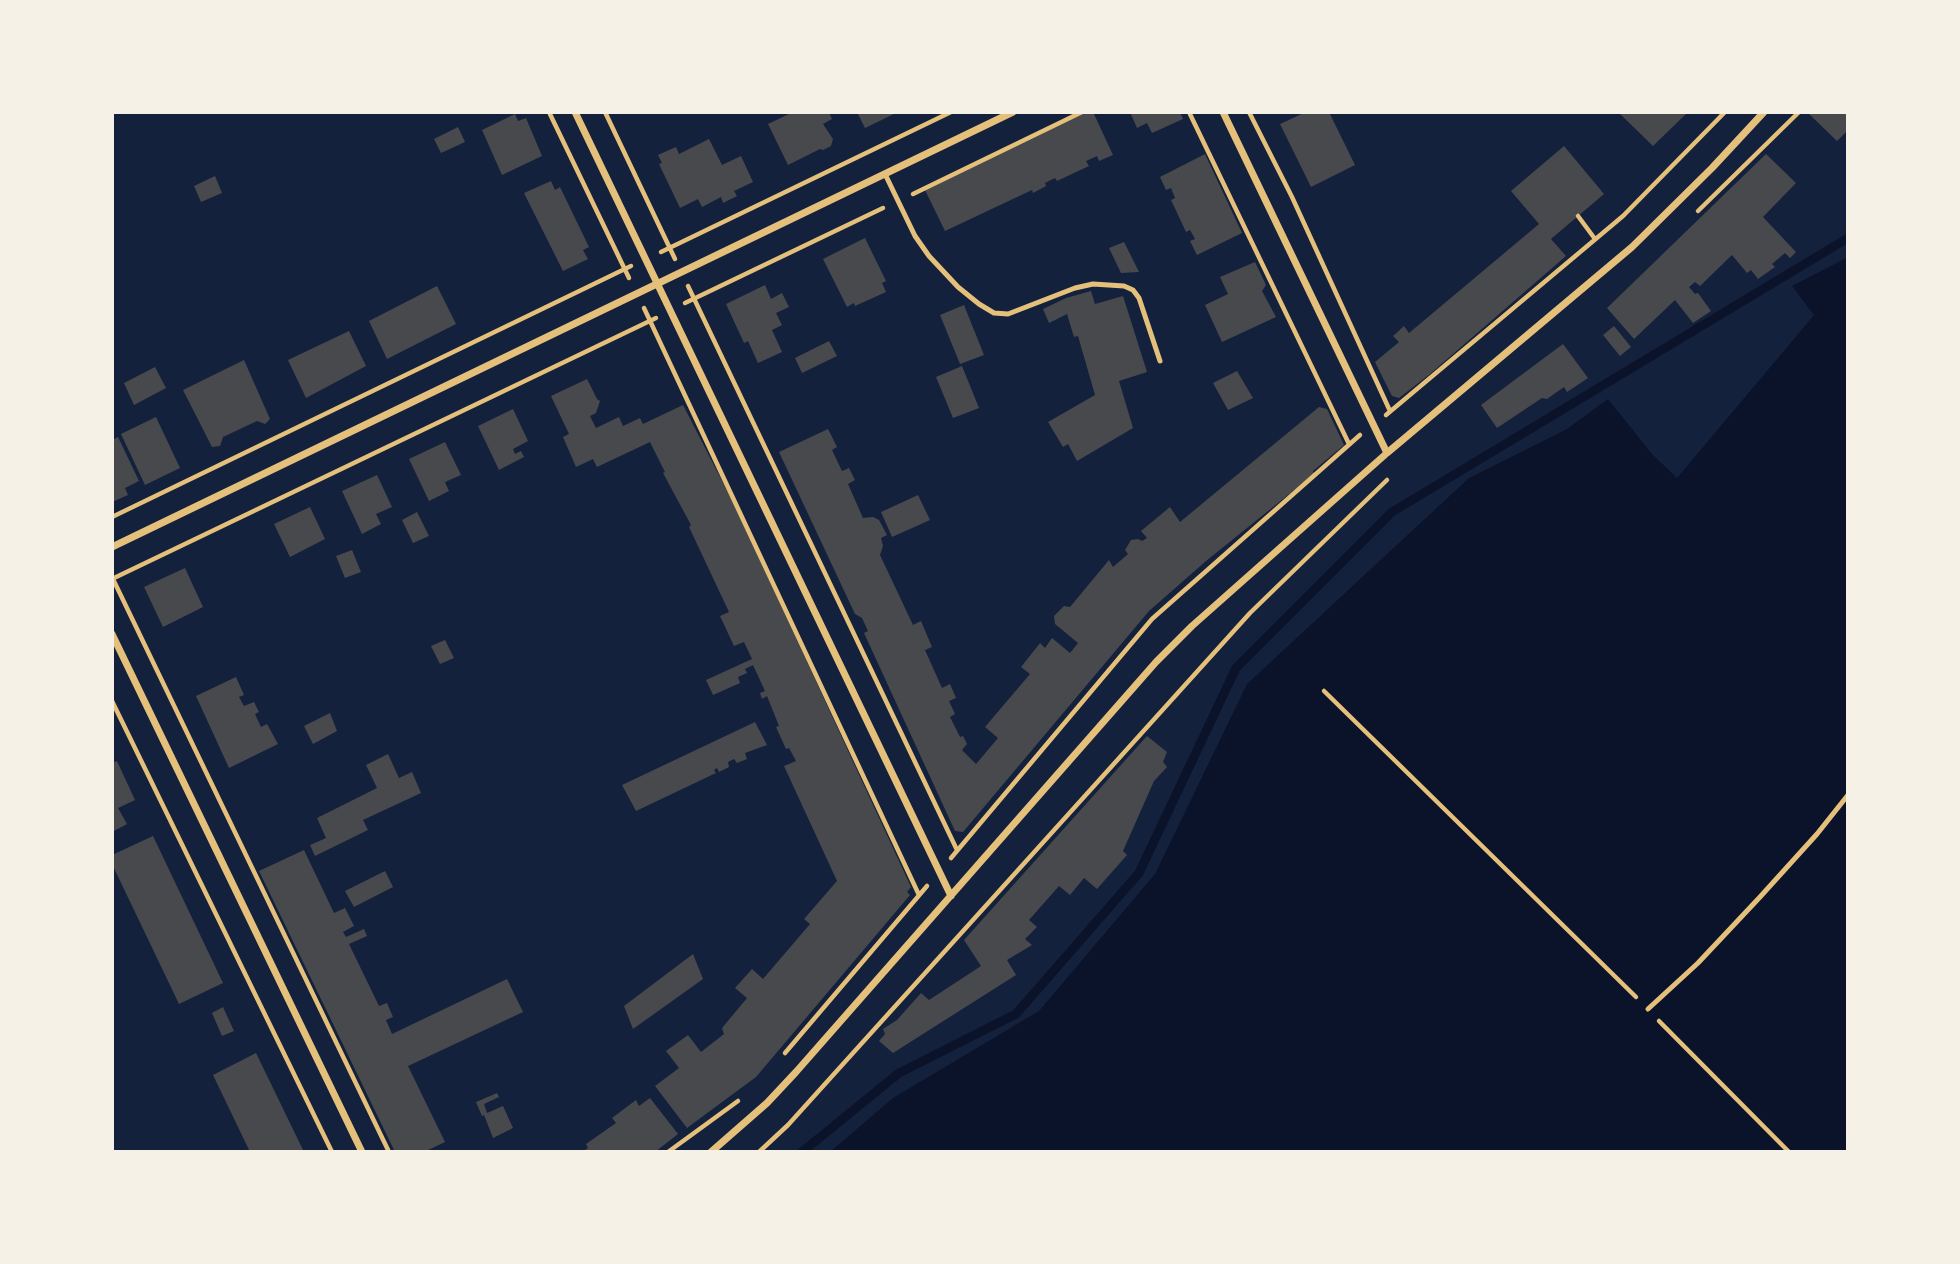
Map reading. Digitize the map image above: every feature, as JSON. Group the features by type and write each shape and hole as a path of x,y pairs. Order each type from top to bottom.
{"street":[{"path":"576,112 951,896"},
{"path":"112,547 1013,112"},
{"path":"1223,112 1387,453"},
{"path":"711,1152 796,1072 1121,699 1192,626 1387,453 1641,239 1764,112"},
{"path":"112,634 362,1152"}],"lane":[{"path":"885,174 915,236 929,256 958,287 979,304 994,313 1008,314 1075,288 1093,284 1124,286 1133,290 1139,298 1160,361"},
{"path":"1648,1009 1698,963 1817,834 1848,795"}],"path":[{"path":"549,112 919,895"},
{"path":"605,112 670,248 951,112"},
{"path":"1189,112 1349,443"},
{"path":"1249,112 1292,197 1390,411"},
{"path":"1577,216 1595,239"},
{"path":"112,517 625,269"},
{"path":"694,299 957,850"},
{"path":"389,1152 112,578 649,321"},
{"path":"760,1152 788,1125 1250,613"},
{"path":"1324,691 1648,1009 1789,1152"},
{"path":"112,701 332,1152"}],"water":[{"path":"1848,257 1848,1152 830,1152 893,1098 1039,1011 1155,874 1247,684 1469,478 1567,429 1608,399 1652,454 1677,478 1814,315 1792,286"}],"building":[{"path":"793,112 829,112 832,119 823,124 833,139 831,146 788,165 768,124"},
{"path":"857,112 898,112 865,128"},
{"path":"1086,112 1093,112 1113,155 1099,161 1097,156 1086,161 1089,166 1057,181 1055,178 1033,193 1032,190 945,231 925,190"},
{"path":"1130,112 1180,112 1183,119 1152,133 1147,123 1137,128"},
{"path":"1306,112 1329,112 1355,165 1311,187 1280,124"},
{"path":"1618,112 1688,112 1653,146"},
{"path":"1807,112 1848,112 1848,130 1837,141"},
{"path":"515,114 518,121 526,118 542,156 502,175 482,130"},
{"path":"458,127 465,142 441,153 434,139"},
{"path":"709,139 722,165 741,156 753,182 734,191 737,196 723,203 721,197 702,207 698,199 680,208 659,164 662,163 658,155 676,147 679,154"},
{"path":"1564,146 1604,194 1551,239 1566,256 1430,374 1399,398 1392,396 1375,362 1399,342 1393,336 1404,326 1409,333 1539,224 1511,191"},
{"path":"1205,154 1242,233 1197,255 1190,241 1195,239 1190,230 1186,232 1171,200 1175,198 1171,188 1166,190 1160,177"},
{"path":"1766,154 1796,183 1763,217 1796,252 1790,258 1785,253 1772,264 1775,267 1758,279 1751,270 1747,273 1732,255 1700,286 1695,282 1689,287 1695,294 1698,293 1711,311 1693,323 1675,300 1634,339 1607,308"},
{"path":"215,176 222,193 201,202 194,186"},
{"path":"551,181 555,190 560,187 589,247 583,250 588,259 563,271 524,193"},
{"path":"865,238 886,281 882,283 886,292 847,307 823,259"},
{"path":"1124,242 1139,272 1121,273 1109,248"},
{"path":"1255,262 1266,285 1262,291 1276,317 1222,342 1205,305 1228,294 1220,277"},
{"path":"765,285 771,299 782,293 789,307 776,313 782,325 772,330 782,352 758,363 748,341 744,343 726,304"},
{"path":"437,286 456,324 387,359 369,321"},
{"path":"1091,291 1095,304 1123,296 1147,372 1119,381 1133,428 1077,461 1068,444 1063,447 1048,422 1095,395 1078,336 1074,337 1067,314 1049,323 1043,309 1066,298"},
{"path":"964,305 984,355 960,364 940,315"},
{"path":"1614,326 1631,347 1620,356 1603,335"},
{"path":"349,331 366,366 306,398 288,360"},
{"path":"829,341 837,356 802,373 795,358"},
{"path":"1563,344 1588,378 1567,392 1564,387 1547,399 1542,398 1497,428 1481,405"},
{"path":"244,360 270,419 265,424 257,421 223,437 220,446 212,447 183,390"},
{"path":"962,366 979,408 953,418 936,377"},
{"path":"155,367 166,388 134,405 124,383"},
{"path":"1237,371 1253,398 1228,410 1213,383"},
{"path":"587,379 600,401 596,413 590,416 596,428 619,417 623,426 640,418 643,424 683,405 735,506 911,887 907,892 910,895 756,1077 687,1128 655,1086 679,1068 666,1051 688,1035 701,1052 724,1034 722,1028 747,998 735,988 752,969 763,979 810,924 804,919 837,881 784,766 796,761 789,748 786,749 776,727 779,726 767,696 762,699 760,693 765,691 753,665 745,669 747,673 738,677 740,683 713,695 706,680 752,659 744,642 734,646 720,616 729,612 689,527 691,525 650,442 597,467 593,459 576,467 563,437 569,434 551,396"},
{"path":"1319,407 1327,409 1344,445 1313,471 1314,474 1149,611 963,832 955,831 864,633 868,631 862,618 855,614 779,452 828,429 837,447 832,450 842,471 849,468 855,480 848,484 863,518 873,517 879,520 887,535 881,538 883,546 880,555 913,625 921,621 932,647 925,650 942,688 950,684 956,698 949,701 955,714 950,717 960,737 963,736 967,744 962,750 976,764 998,738 985,727 1030,674 1021,667 1040,643 1045,648 1052,638 1070,653 1078,643 1055,624 1054,616 1064,606 1070,607 1109,560 1113,567 1128,554 1125,550 1131,540 1142,541 1147,538 1141,531 1170,507 1180,522"},
{"path":"513,409 528,441 513,449 515,454 521,451 524,457 499,470 478,426"},
{"path":"156,417 180,468 145,485 121,434"},
{"path":"118,437 139,481 125,488 128,495 112,502 112,440"},
{"path":"445,442 461,475 445,482 449,491 429,501 409,459"},
{"path":"377,475 392,507 376,514 381,524 362,534 342,491"},
{"path":"918,495 930,520 892,537 881,512"},
{"path":"310,507 325,539 290,557 274,524"},
{"path":"417,512 429,536 413,543 402,520"},
{"path":"352,550 361,572 345,578 336,556"},
{"path":"185,568 203,607 163,627 144,587"},
{"path":"445,640 454,658 440,664 431,646"},
{"path":"236,677 244,695 239,697 244,706 254,702 259,712 255,714 261,727 267,724 278,744 229,768 196,696"},
{"path":"330,713 337,731 313,744 304,726"},
{"path":"755,722 767,745 745,753 747,759 737,763 734,759 728,762 729,767 719,772 717,768 714,770 716,773 636,811 622,785"},
{"path":"1147,736 1167,752 1163,762 1167,767 1154,781 1123,851 1127,855 1097,889 1084,878 1070,895 1059,886 1029,920 1037,927 1025,939 1032,945 1007,960 1016,975 893,1053 879,1041 885,1034 883,1029 897,1020 921,993 929,1000 981,966 964,940"},
{"path":"388,754 399,778 412,772 421,793 363,820 368,830 315,856 310,845 326,838 317,818 377,788 366,765"},
{"path":"117,761 135,800 118,808 127,824 112,832 112,763"},
{"path":"153,836 223,983 179,1004 112,864 112,855"},
{"path":"304,850 334,913 345,908 354,926 343,932 346,937 364,929 367,936 349,944 379,1006 387,1003 393,1017 386,1020 392,1034 507,979 523,1012 408,1066 445,1142 424,1152 395,1152 259,871"},
{"path":"385,871 393,887 354,907 345,891"},
{"path":"693,954 703,979 633,1029 624,1006"},
{"path":"223,1007 234,1031 222,1036 212,1013"},
{"path":"256,1053 304,1152 250,1152 213,1075"},
{"path":"497,1093 499,1097 484,1104 487,1113 503,1106 513,1128 493,1138 476,1102"},
{"path":"650,1098 678,1134 655,1152 582,1152 588,1148 586,1144 616,1123 612,1118 636,1100 639,1106"}],"waterway":[{"path":"802,1152 899,1073 1016,1014 1139,873 1236,668 1392,512 1848,238"}]}
